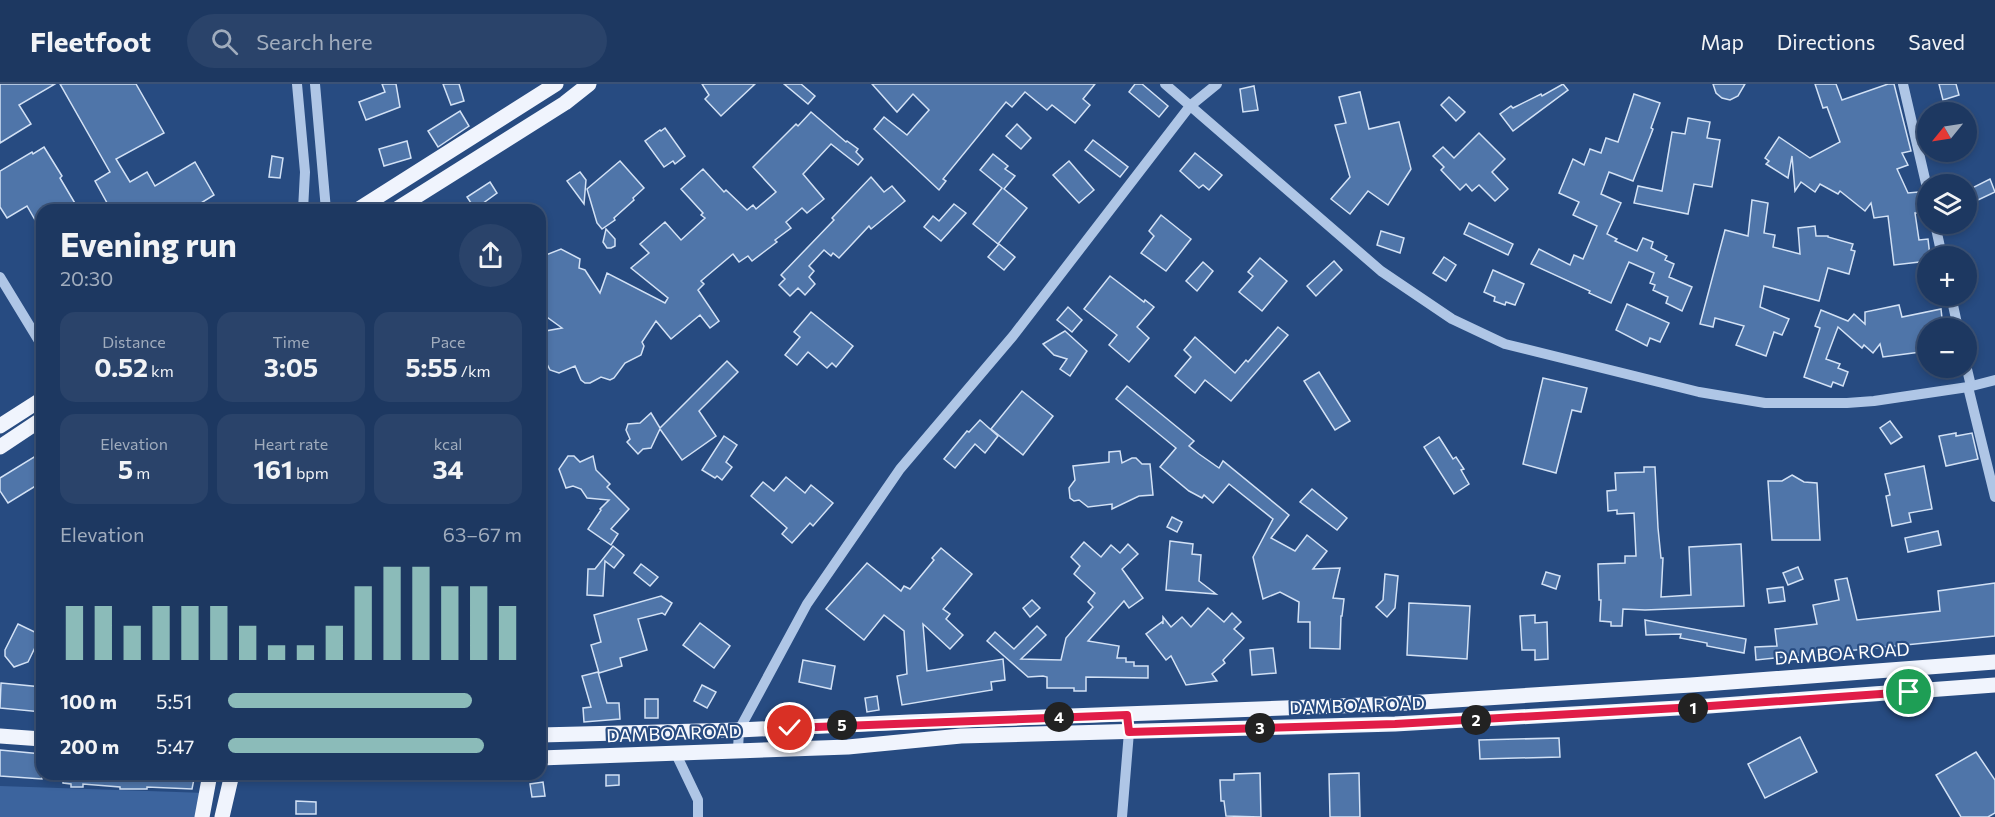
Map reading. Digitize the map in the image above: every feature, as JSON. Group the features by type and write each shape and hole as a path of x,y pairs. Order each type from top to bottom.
{"main road":[{"path":"366,204 556,84"},
{"path":"405,204 566,104 589,84"},
{"path":"0,426 36,403"},
{"path":"0,447 36,423"},
{"name":"DAMBOA ROAD","path":"546,735 739,730 1391,704 1995,662"},
{"name":"DAMBOA ROAD","path":"546,758 848,747 961,736 1395,724 1708,707 1995,685"},
{"path":"0,736 36,739"},
{"path":"202,817 209,780"},
{"path":"222,817 231,780"}],"street":[{"path":"297,84 305,172 303,204"},
{"path":"315,84 325,204"},
{"path":"1165,84 1381,271 1452,319 1505,344 1699,392 1765,403 1847,403 1970,386 1995,380"},
{"path":"738,750 739,730 807,604 900,469 1013,336 1190,106 1216,84"},
{"path":"1903,84 1924,174"},
{"path":"0,277 36,336"},
{"path":"1968,378 1995,497"},
{"path":"1122,817 1129,732 1127,715"},
{"path":"676,754 698,800 698,817"}],"shaded area":[{"path":"0,786 206,793 201,817 0,817"}],"building":[{"path":"0,84 55,84 19,105 31,124 0,143"},
{"path":"60,84 136,84 164,133 116,159 130,182 147,172 155,186 195,162 214,195 199,204 108,204 95,181 110,172"},
{"path":"382,84 396,84 400,107 366,120 359,102 385,92"},
{"path":"443,84 459,84 464,101 451,105"},
{"path":"702,84 755,84 721,116 705,99 709,95"},
{"path":"784,84 801,84 815,96 808,104"},
{"path":"872,84 1095,84 1083,99 1090,105 1075,123 1052,105 1047,110 1025,92 1012,107 1006,102 943,179 946,181 939,190 874,129 884,117 907,135 929,110 913,94 897,112"},
{"path":"1135,84 1142,84 1168,106 1159,117 1129,92"},
{"path":"1563,84 1568,90 1513,131 1500,114 1511,106 1513,108 1541,94 1542,96"},
{"path":"1713,84 1745,84 1738,96 1730,100 1716,93"},
{"path":"1815,84 1836,84 1842,100 1894,84 1911,151 1902,153 1908,165 1897,169 1908,193 1917,192 1917,213 1915,213 1917,234 1919,240 1928,239 1929,246 1917,246 1917,262 1894,265 1888,216 1874,218 1871,203 1865,211 1840,191 1838,194 1820,184 1815,192 1801,182 1795,191 1792,156 1788,178 1766,164 1769,161 1765,158 1779,137 1810,158 1840,142 1827,107 1823,108"},
{"path":"1939,84 1956,84 1959,95 1943,100"},
{"path":"1254,86 1258,110 1243,112 1240,89"},
{"path":"1360,92 1369,129 1399,122 1411,169 1388,205 1368,191 1350,214 1331,199 1350,177 1335,125 1346,123 1339,97"},
{"path":"1634,94 1660,103 1651,128 1653,129 1633,181 1609,172 1601,194 1621,203 1607,234 1617,239 1615,241 1637,251 1643,238 1653,242 1651,248 1667,256 1665,260 1674,264 1669,277 1692,287 1682,311 1666,303 1668,297 1653,290 1655,285 1650,283 1654,273 1629,262 1611,303 1531,264 1539,249 1570,265 1574,255 1583,259 1597,226 1573,215 1579,202 1559,193 1573,159 1584,165 1590,149 1601,153 1606,138 1618,142"},
{"path":"1449,97 1465,112 1456,121 1441,105"},
{"path":"460,111 469,126 438,147 428,131"},
{"path":"811,112 846,142 858,149 856,152 863,159 858,165 831,144 803,174 824,199 807,213 802,208 786,222 791,228 752,261 748,256 739,262 733,254 701,281 704,284 698,290 719,321 710,328 700,315 671,339 656,321 642,342 644,346 641,355 625,363 610,380 601,377 585,383 581,380 575,366 559,373 550,370 546,362 546,331 562,328 546,316 546,255 561,249 580,259 579,268 585,270 600,293 607,273 665,303 668,298 631,268 649,253 640,244 665,222 681,240 705,218 681,189 703,169 724,192 726,190 747,210 753,205 756,209 776,192 753,167 796,124 798,126"},
{"path":"1688,118 1710,122 1707,138 1720,140 1712,187 1694,184 1688,214 1634,203 1638,186 1662,191 1672,132 1685,134"},
{"path":"1017,124 1031,138 1021,149 1006,136"},
{"path":"665,128 685,156 675,164 673,161 664,167 645,141"},
{"path":"1479,133 1505,159 1492,172 1508,189 1495,201 1479,185 1472,191 1466,184 1460,190 1441,170 1444,167 1433,156 1443,147 1454,158"},
{"path":"1093,140 1128,167 1120,177 1085,150"},
{"path":"407,141 411,158 384,166 379,149"},
{"path":"44,147 75,204 36,204 36,222 27,206 7,218 0,207 0,171 32,152 33,154"},
{"path":"1195,153 1222,175 1209,190 1203,185 1199,188 1180,171"},
{"path":"993,154 1008,166 1005,169 1015,176 1004,189 1027,208 998,244 973,224 1002,188 980,170"},
{"path":"272,156 283,158 280,178 269,177"},
{"path":"620,161 644,188 614,218 615,220 602,229 597,223 587,189"},
{"path":"1069,161 1094,190 1079,203 1053,175"},
{"path":"580,172 586,180 584,204 567,181"},
{"path":"871,177 884,192 892,186 905,201 871,229 869,226 839,258 833,253 831,256 824,250 809,266 814,271 809,277 815,284 805,295 798,288 790,296 779,285 785,279 781,275 834,220 832,218"},
{"path":"1990,179 1995,192 1978,200 1977,186"},
{"path":"490,182 497,193 482,204 472,204 467,197"},
{"path":"1752,200 1768,203 1764,233 1775,235 1773,247 1800,254 1798,228 1815,226 1816,236 1828,236 1853,244 1851,250 1855,251 1849,274 1828,268 1819,301 1764,286 1760,307 1789,319 1782,335 1774,332 1766,356 1736,345 1744,326 1715,318 1713,327 1700,324 1725,230 1748,236"},
{"path":"954,204 966,213 941,241 924,227 933,216 939,221"},
{"path":"1161,215 1191,239 1166,271 1141,253 1154,236 1149,231"},
{"path":"1469,223 1513,244 1508,255 1464,234"},
{"path":"606,229 615,239 615,246 611,248 607,248 603,242"},
{"path":"1381,231 1404,238 1400,253 1377,245"},
{"path":"999,244 1015,257 1004,270 988,257"},
{"path":"1444,257 1456,265 1446,281 1433,273"},
{"path":"1260,258 1287,281 1262,311 1239,292 1253,276 1248,272"},
{"path":"1334,261 1342,270 1316,296 1307,286"},
{"path":"1203,262 1213,271 1197,291 1186,281"},
{"path":"1493,270 1524,284 1515,305 1506,302 1505,305 1494,301 1495,297 1484,292"},
{"path":"1110,276 1154,307 1137,327 1149,338 1129,362 1109,345 1117,335 1084,309"},
{"path":"1627,304 1669,323 1660,342 1650,338 1647,346 1616,330"},
{"path":"1899,305 1902,317 1941,309 1942,318 1917,318 1917,352 1883,357 1880,344 1873,353 1864,345 1862,348 1838,327 1826,359 1840,364 1838,368 1848,372 1843,386 1833,382 1831,387 1804,377 1820,328 1815,326 1821,310 1848,321 1854,314 1865,324 1865,312"},
{"path":"1068,307 1082,320 1072,332 1057,320"},
{"path":"811,312 853,346 836,367 832,363 827,368 808,352 797,365 785,355 800,337 794,332"},
{"path":"1278,327 1288,335 1231,401 1205,380 1195,393 1175,376 1191,357 1184,350 1195,337 1235,373 1246,360 1248,362"},
{"path":"1065,331 1087,351 1070,376 1060,369 1067,359 1054,355 1043,344"},
{"path":"727,361 738,372 699,411 716,436 682,460 660,429 651,448 643,449 638,454 627,442 630,439 626,430 628,424 640,423 651,413 660,428"},
{"path":"1319,372 1350,421 1335,430 1304,381"},
{"path":"1543,378 1587,388 1581,412 1572,410 1556,473 1523,464"},
{"path":"1127,386 1194,441 1189,446 1199,454 1219,468 1223,461 1289,515 1271,538 1295,551 1307,535 1327,551 1313,569 1340,568 1333,598 1344,599 1340,649 1310,648 1310,622 1298,622 1299,602 1280,592 1263,599 1253,557 1273,519 1229,484 1213,503 1204,495 1202,498 1189,491 1160,467 1176,448 1116,399"},
{"path":"1022,391 1053,416 1023,455 991,429"},
{"path":"980,420 998,436 985,453 975,444 955,468 944,459 967,431 969,432"},
{"path":"1890,421 1902,437 1891,444 1880,428"},
{"path":"1956,433 1956,436 1972,433 1978,459 1946,466 1939,436"},
{"path":"724,436 737,445 726,462 732,467 722,480 702,470"},
{"path":"1439,437 1453,459 1456,457 1464,469 1461,470 1469,484 1454,494 1424,447"},
{"path":"1120,451 1122,463 1136,458 1142,464 1150,464 1153,495 1139,496 1112,509 1112,504 1088,507 1079,500 1074,501 1070,498 1069,488 1075,480 1073,466 1109,462 1109,452"},
{"path":"568,456 574,456 580,462 593,456 596,470 610,484 607,487 629,509 611,529 618,534 611,545 588,529 600,509 609,500 587,498 581,489 573,486 566,488 559,469"},
{"path":"34,457 36,486 8,503 0,491 0,478"},
{"path":"1924,466 1932,509 1909,513 1911,522 1892,526 1886,496 1890,495 1885,474"},
{"path":"1644,467 1655,467 1658,528 1661,558 1663,558 1661,597 1691,595 1689,547 1741,544 1744,606 1623,609 1622,626 1611,626 1611,622 1600,621 1598,564 1625,563 1625,556 1636,556 1634,513 1617,514 1617,510 1608,511 1607,491 1616,490 1615,473 1644,472"},
{"path":"1792,475 1804,482 1817,483 1820,540 1772,540 1768,481 1782,481"},
{"path":"786,477 805,493 811,485 833,503 813,526 810,523 792,543 782,534 787,528 751,496 763,482 774,491"},
{"path":"1312,489 1347,518 1337,530 1300,502"},
{"path":"1172,517 1182,522 1177,532 1167,527"},
{"path":"1938,531 1941,545 1908,552 1905,538"},
{"path":"1170,541 1193,544 1192,554 1201,555 1199,581 1216,594 1166,590"},
{"path":"1084,542 1101,557 1111,545 1120,553 1128,544 1138,554 1122,569 1143,598 1129,608 1124,601 1088,641 1119,646 1117,658 1126,658 1126,662 1134,662 1134,666 1148,666 1148,678 1086,677 1086,691 1074,691 1074,688 1047,688 1047,677 1028,677 987,641 995,632 1014,649 1037,626 1046,635 1021,659 1061,660 1066,638 1093,607 1088,602 1095,593 1074,574 1080,566 1071,557"},
{"path":"613,546 624,555 614,568 605,561 603,596 587,595 588,569 595,569"},
{"path":"941,548 972,574 943,609 950,614 946,619 963,635 950,649 923,624 927,671 1003,659 1005,680 991,682 992,690 902,705 897,676 907,674 904,631 884,615 864,640 826,609 867,563 901,591 904,586 910,589"},
{"path":"641,564 658,577 650,586 634,573"},
{"path":"1798,567 1803,579 1788,585 1783,573"},
{"path":"1546,572 1560,576 1556,589 1542,584"},
{"path":"1385,574 1398,576 1395,608 1387,617 1376,607 1383,600"},
{"path":"1847,578 1857,620 1940,611 1938,591 1995,583 1995,636 1756,660 1755,647 1777,646 1775,629 1817,624 1813,605 1839,600 1835,580"},
{"path":"1783,587 1785,601 1769,603 1767,589"},
{"path":"661,596 672,603 665,615 662,613 638,619 647,650 620,658 622,666 599,673 591,645 601,642 594,615"},
{"path":"1032,600 1040,608 1030,617 1023,608"},
{"path":"1409,603 1470,606 1467,659 1407,655"},
{"path":"1208,608 1224,622 1232,613 1241,622 1234,629 1244,638 1223,660 1225,663 1212,674 1217,681 1186,685 1171,656 1166,660 1146,634 1162,622 1163,624 1163,617 1171,627 1182,617 1191,627"},
{"path":"1535,615 1535,623 1547,622 1548,659 1535,660 1535,650 1522,650 1520,616"},
{"path":"1645,620 1746,639 1744,653 1680,638 1681,634 1646,635"},
{"path":"700,623 730,646 714,668 683,645"},
{"path":"18,624 36,633 36,645 28,662 14,667 5,656 5,650"},
{"path":"1273,648 1276,673 1252,675 1250,650"},
{"path":"803,660 835,666 831,689 799,682"},
{"path":"598,672 607,703 619,703 620,719 584,722 583,708 591,707 582,676"},
{"path":"1,683 36,686 36,711 0,708"},
{"path":"702,685 716,692 707,708 694,701"},
{"path":"877,696 879,710 867,712 865,698"},
{"path":"645,699 658,699 658,718 645,718"},
{"path":"1800,737 1817,772 1765,798 1748,764"},
{"path":"1559,738 1560,757 1480,759 1479,740"},
{"path":"0,750 36,753 36,779 0,776"},
{"path":"1976,752 1995,780 1995,813 1988,817 1961,817 1936,775"},
{"path":"1260,773 1261,817 1226,816 1224,801 1221,801 1220,780 1234,780 1234,774"},
{"path":"1359,773 1360,817 1330,817 1329,774"},
{"path":"606,775 619,775 619,785 606,786"},
{"path":"63,780 194,780 192,789 147,787 147,789 120,789 120,787 83,784 83,787 71,787 71,784 63,783"},
{"path":"543,782 545,796 532,797 530,784"},
{"path":"296,801 316,802 316,814 296,814"}],"route":[{"path":"790,728 1127,715 1129,732 1395,724 1909,692"}]}
